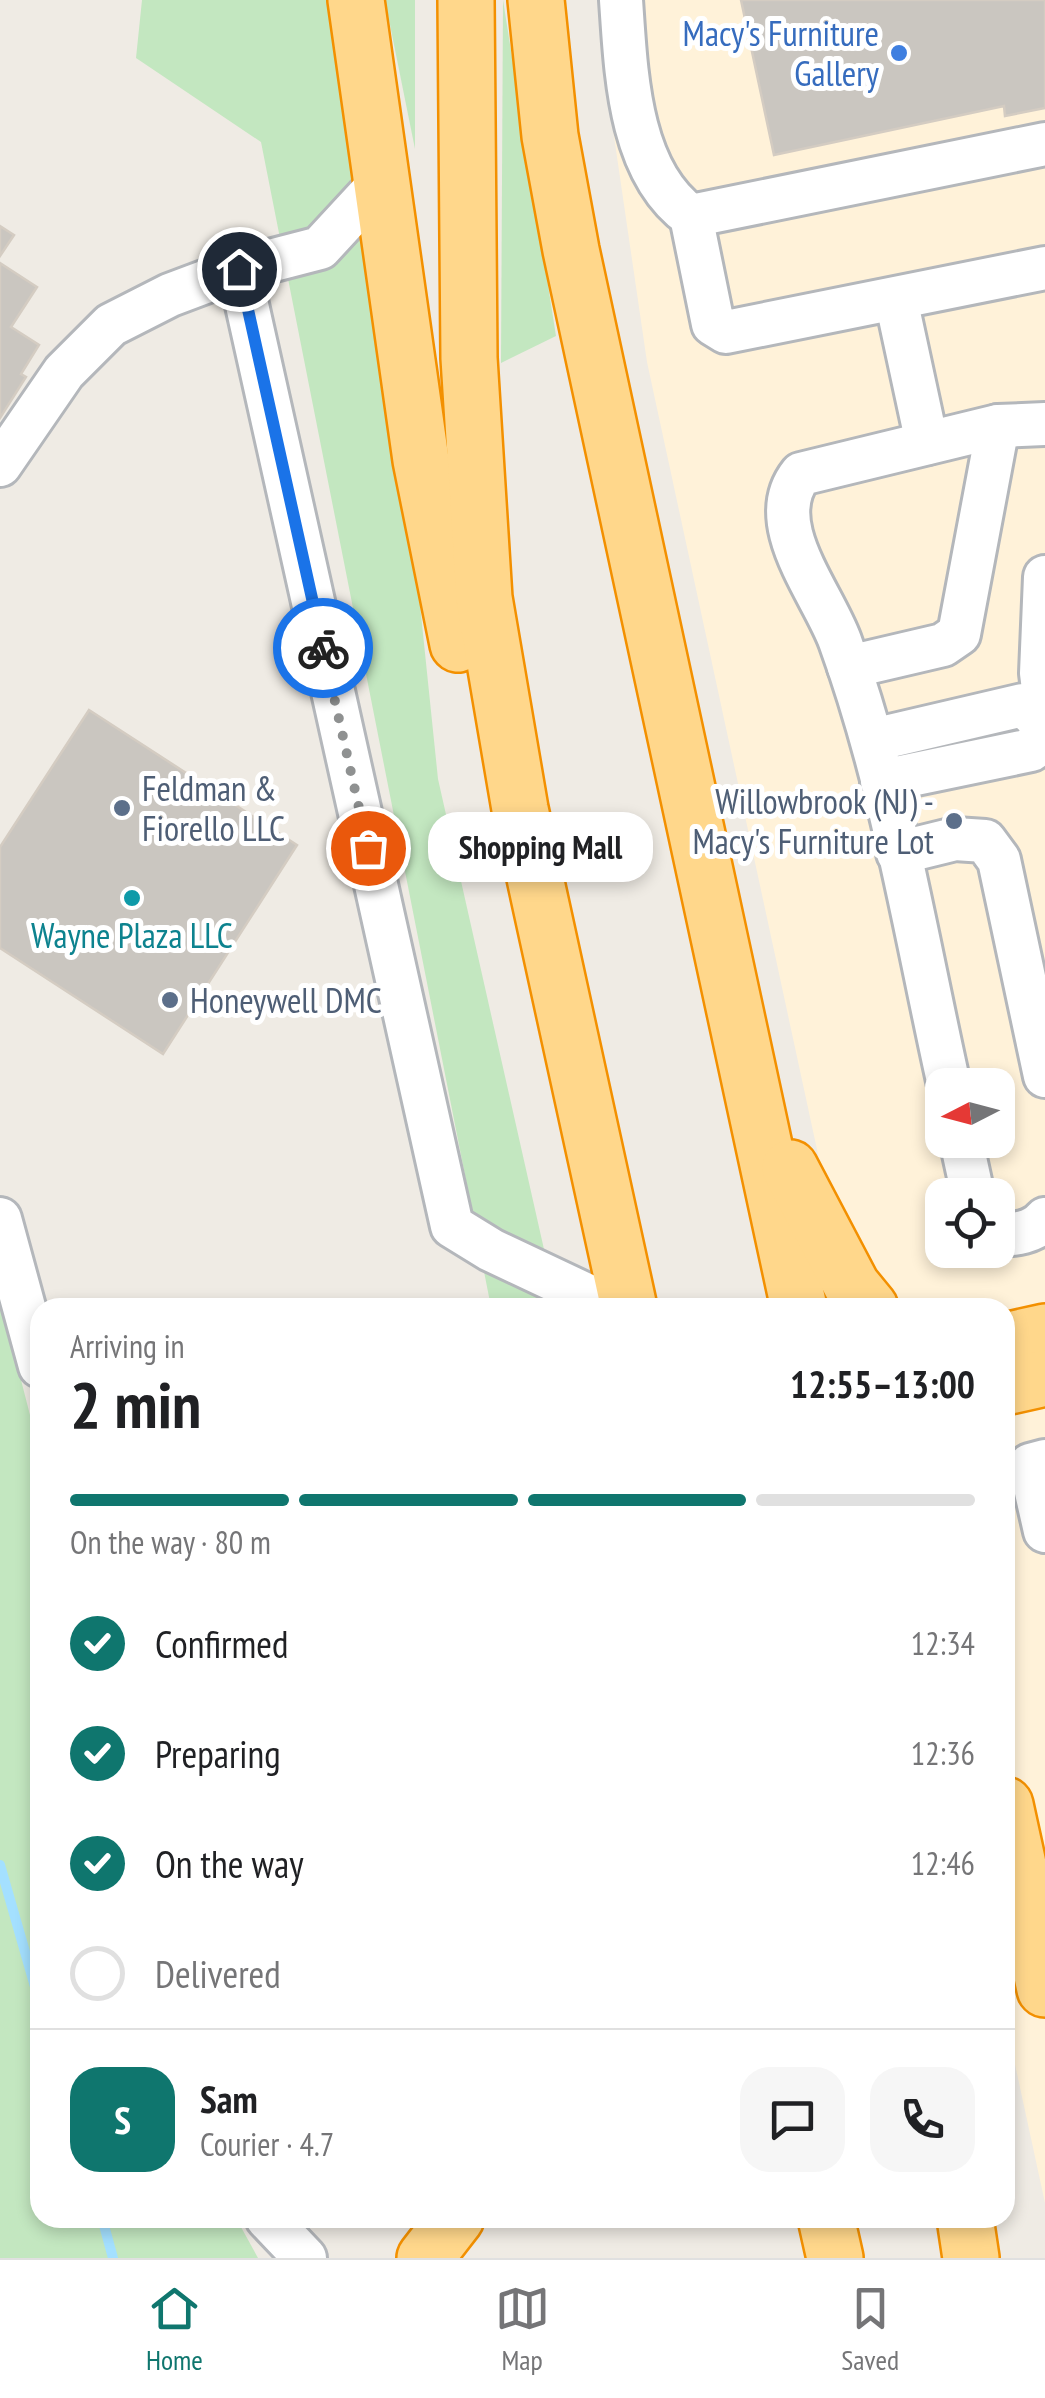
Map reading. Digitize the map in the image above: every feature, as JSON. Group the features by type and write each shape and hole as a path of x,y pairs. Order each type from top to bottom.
{"highway":[{"path":"356,0 421,460 485,774 520,809"},
{"path":"466,0 472,457 484,598 520,809 627,1298"},
{"path":"536,0 550,136 571,250 760,1112 797,1298"},
{"path":"760,1112 862,1298"},
{"path":"1015,1339 1045,1332"},
{"path":"1015,1385 1045,1378"},
{"path":"1015,1851 1045,1990"},
{"path":"425,2258 448,2228"},
{"path":"828,2228 835,2258"},
{"path":"966,2228 971,2258"}],"street":[{"path":"621,0 626,70 640,138 664,188 691,216 711,315 718,329 734,331 1045,268"},
{"path":"691,216 1045,144"},
{"path":"0,465 64,372 98,336 142,308 239,269 320,248 381,182"},
{"path":"239,269 452,1226 491,1250 593,1298"},
{"path":"896,298 927,443"},
{"path":"945,1068 878,761 849,667 794,540 786,513 788,490 801,474 998,426 1045,424"},
{"path":"849,667 943,645 959,634 998,426"},
{"path":"1045,577 1041,673 1045,704"},
{"path":"878,761 1031,750 1045,729"},
{"path":"898,853 955,839 984,841 999,860 1043,1055"},
{"path":"1015,1234 1038,1228 1045,1219"},
{"path":"0,1220 30,1330"},
{"path":"1045,1461 1030,1465 1045,1531"},
{"path":"276,2228 305,2258"}],"shaded area":[{"path":"601,0 1045,0 1045,2203 1015,2064 1015,1298 849,1298 647,362 604,68"}],"green space":[{"path":"142,0 327,0 397,382 438,779 555,1298 489,1298 261,142 136,58"},
{"path":"385,0 415,0 415,149"},
{"path":"503,0 556,336 501,363"},
{"path":"0,1298 30,1415 30,2228 242,2228 258,2258 0,2258"}],"building":[{"name":"Macy's Furniture Gallery","path":"741,0 1045,0 1045,108 1005,116 1004,106 774,155"},
{"path":"0,226 14,235 0,256"},
{"path":"0,263 37,287 11,327 39,345 21,374 26,377 0,418"},
{"name":"Wayne Plaza LLC","path":"89,710 297,845 163,1054 0,948 0,847"}],"waterway":[{"path":"0,1865 30,1969"},
{"path":"105,2228 113,2258"}],"way so far":[{"path":"323,648 368,848"}],"place":[{"name":"Macy's Furniture Gallery","path":"899,53"},
{"name":"Feldman & Fiorello LLC","path":"122,808"},
{"name":"Willowbrook (NJ) - Macy's Furniture Lot","path":"954,821"},
{"name":"Shopping Mall","path":"368,848"},
{"name":"Wayne Plaza LLC","path":"132,898"},
{"name":"Honeywell DMC","path":"170,1000"}],"route":[{"path":"239,269 323,648"}]}
